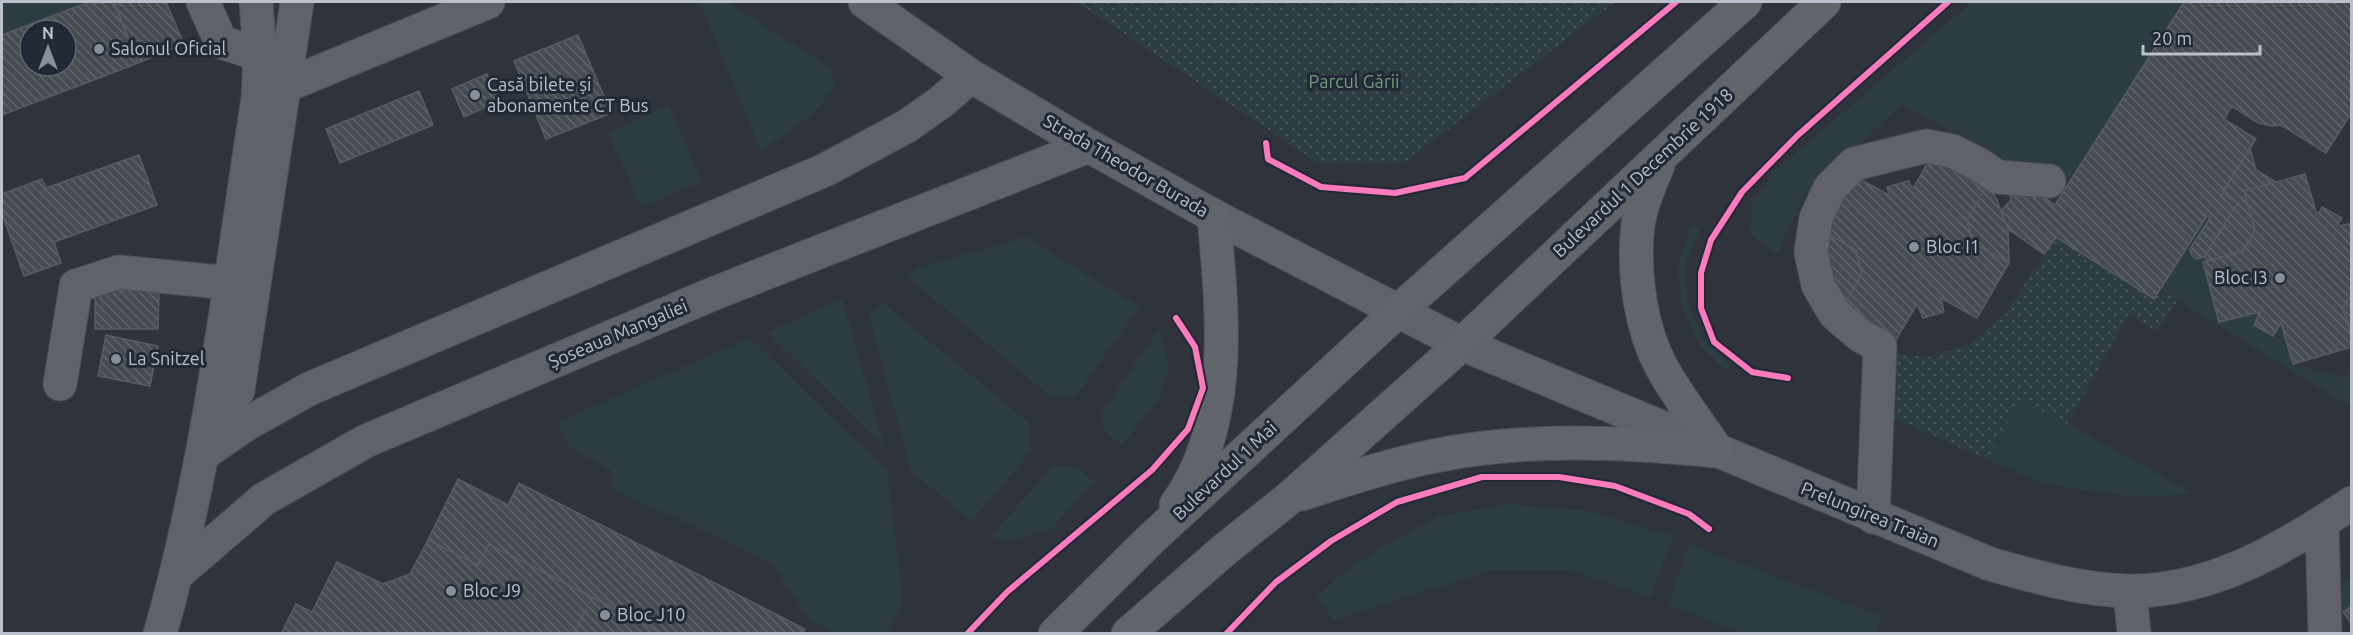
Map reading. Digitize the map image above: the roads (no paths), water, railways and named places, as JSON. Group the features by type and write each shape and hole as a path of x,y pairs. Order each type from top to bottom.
{"main road":[{"path":"1397,312 1745,2"},
{"name":"Bulevardul 1 Decembrie 1918","path":"1462,344 1824,2"},
{"path":"1662,157 1644,199 1637,234 1637,269 1641,303 1660,365 1717,451"},
{"path":"1150,540 1181,497 1195,471 1210,433 1220,377 1222,308 1214,216"},
{"name":"Bulevardul 1 Mai","path":"1055,633 1150,540 1397,312"},
{"path":"1128,633 1223,551 1287,500 1462,344"},
{"path":"1287,500 1371,471 1435,456 1491,447 1570,443 1652,445 1717,451"}],"street":[{"path":"203,2 221,42 260,55"},
{"path":"202,455 238,390 272,92 260,55 256,2"},
{"path":"160,633 177,574 202,455 229,283 272,92 297,2"},
{"path":"272,92 488,2"},
{"name":"Strada Theodor Burada","path":"865,2 971,76 1089,146 1214,216 1397,312"},
{"path":"202,455 245,425 309,389 825,170 907,126 941,102 971,76"},
{"name":"Șoseaua Mangaliei","path":"177,574 264,499 366,441 715,293 1089,146"},
{"path":"1873,517 1880,346 1861,336 1835,314 1818,285 1811,252 1816,218 1830,188 1854,164 1926,146 1952,151 1980,165 1997,177 2049,181"},
{"path":"60,384 76,286 119,272 229,283"},
{"name":"Prelungirea Traian","path":"1397,312 1462,344 1873,517 1990,564 2079,586 2130,591 2174,587 2224,573 2290,542 2352,503"},
{"path":"2322,523 2325,633"},
{"path":"2130,591 2134,633"}],"place":[{"name":"Salonul Oficial","path":"99,49"},
{"name":"Casă bilete și abonamente CT Bus","path":"475,95"},
{"name":"Bloc I1","path":"1914,247"},
{"name":"Bloc I3","path":"2280,278"},
{"name":"La Snitzel","path":"116,359"},
{"name":"Bloc J9","path":"451,591"},
{"name":"Bloc J10","path":"605,615"}],"park label":[{"name":"Parcul Gării","path":"1354,82"}]}
